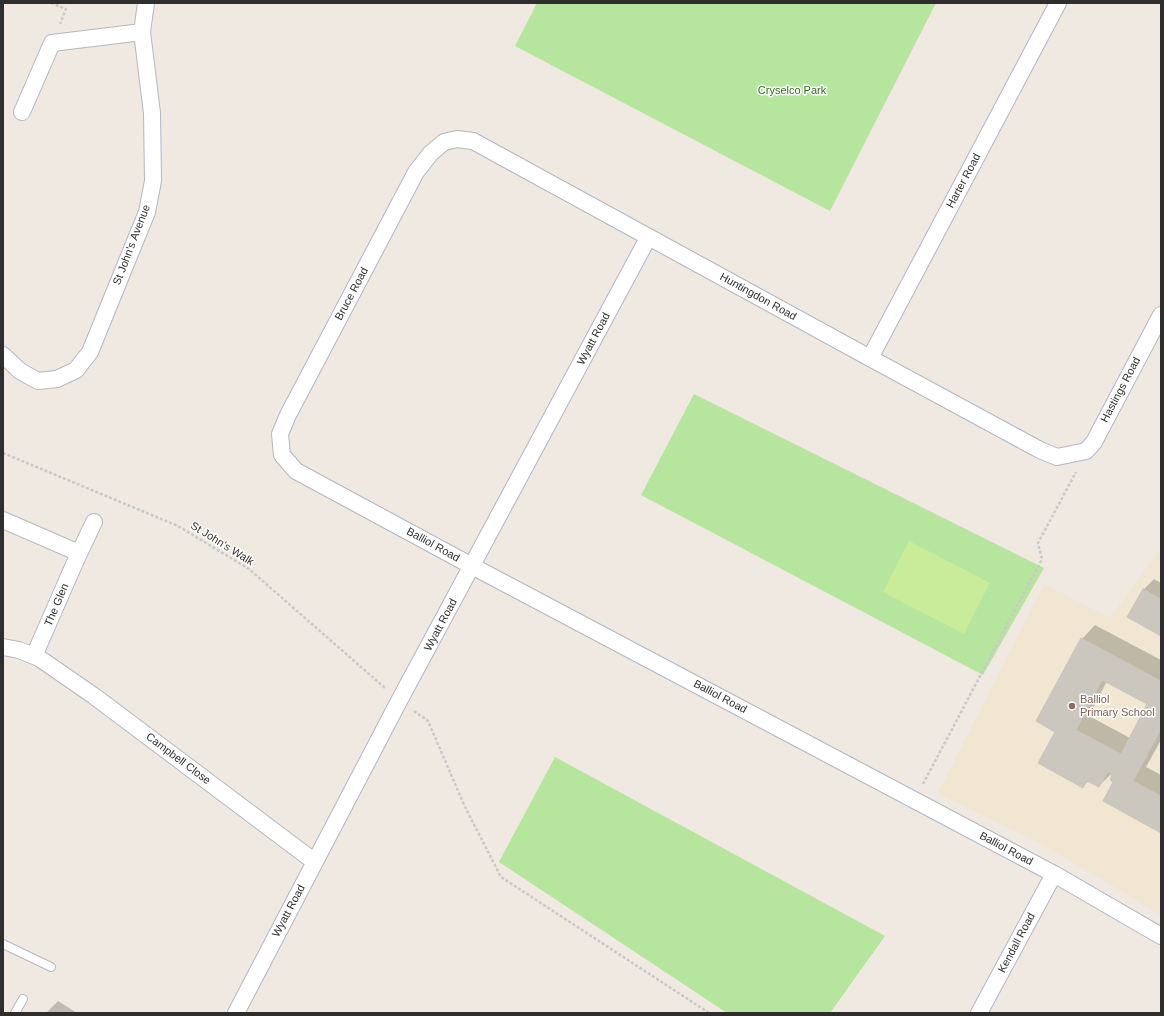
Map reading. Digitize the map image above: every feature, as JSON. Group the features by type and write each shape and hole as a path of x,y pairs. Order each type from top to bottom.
{"street":[{"name":"St John's Avenue","path":"3,355 20,372 38,381 57,379 76,370 90,352 147,212 153,181 152,113 142,32 146,3"},
{"name":"Harter Road","path":"870,358 1058,3"},
{"path":"22,112 52,43 142,32"},
{"name":"Huntingdon Road","path":"444,142 457,138 473,141 648,238 1040,450 1057,457 1072,455"},
{"name":"Bruce Road","path":"282,454 280,434 288,415 416,172 431,153 444,142"},
{"name":"Wyatt Road","path":"236,1013 399,701 648,238"},
{"name":"Hastings Road","path":"1072,455 1086,451 1094,442 1161,314"},
{"name":"Balliol Road","path":"282,454 296,471 472,566 1054,874 1161,936"},
{"path":"3,520 79,553"},
{"name":"The Glen","path":"37,657 79,553 94,522"},
{"path":"3,647 19,650 37,657"},
{"name":"Campbell Close","path":"37,657 94,696 315,862"},
{"name":"Kendall Road","path":"979,1013 1054,874"}],"lane":[{"path":"3,944 51,968"},
{"path":"15,1013 23,999"}],"path":[{"path":"51,3 66,9 52,43"},
{"name":"St John's Walk","path":"3,453 178,526 249,569 399,701 428,721 465,807 501,877 709,1013"},
{"path":"915,800 1042,559 1038,543 1076,471 1072,455"}],"shaded area":[{"name":"Balliol Primary School","path":"1161,548 1161,915 1044,845 938,793 1044,584 1110,618"}],"green space":[{"name":"Cryselco Park","path":"537,3 936,3 830,211 515,46"},
{"path":"694,394 1044,568 983,675 641,495"},
{"path":"909,541 990,583 964,634 883,592"},
{"path":"555,757 885,936 830,1013 727,1013 499,862"}],"building":[{"path":"1143,589 1161,599 1161,636 1127,617"},
{"path":"1081,638 1161,681 1161,729 1133,781 1161,796 1161,833 1103,801 1113,782 1110,780 1112,774 1108,772 1099,787 1087,781 1083,788 1038,763 1055,732 1036,721","holes":["1102,680 1147,704 1121,754 1076,730"]}],"place":[{"name":"Balliol Primary School","path":"1072,706"}]}
